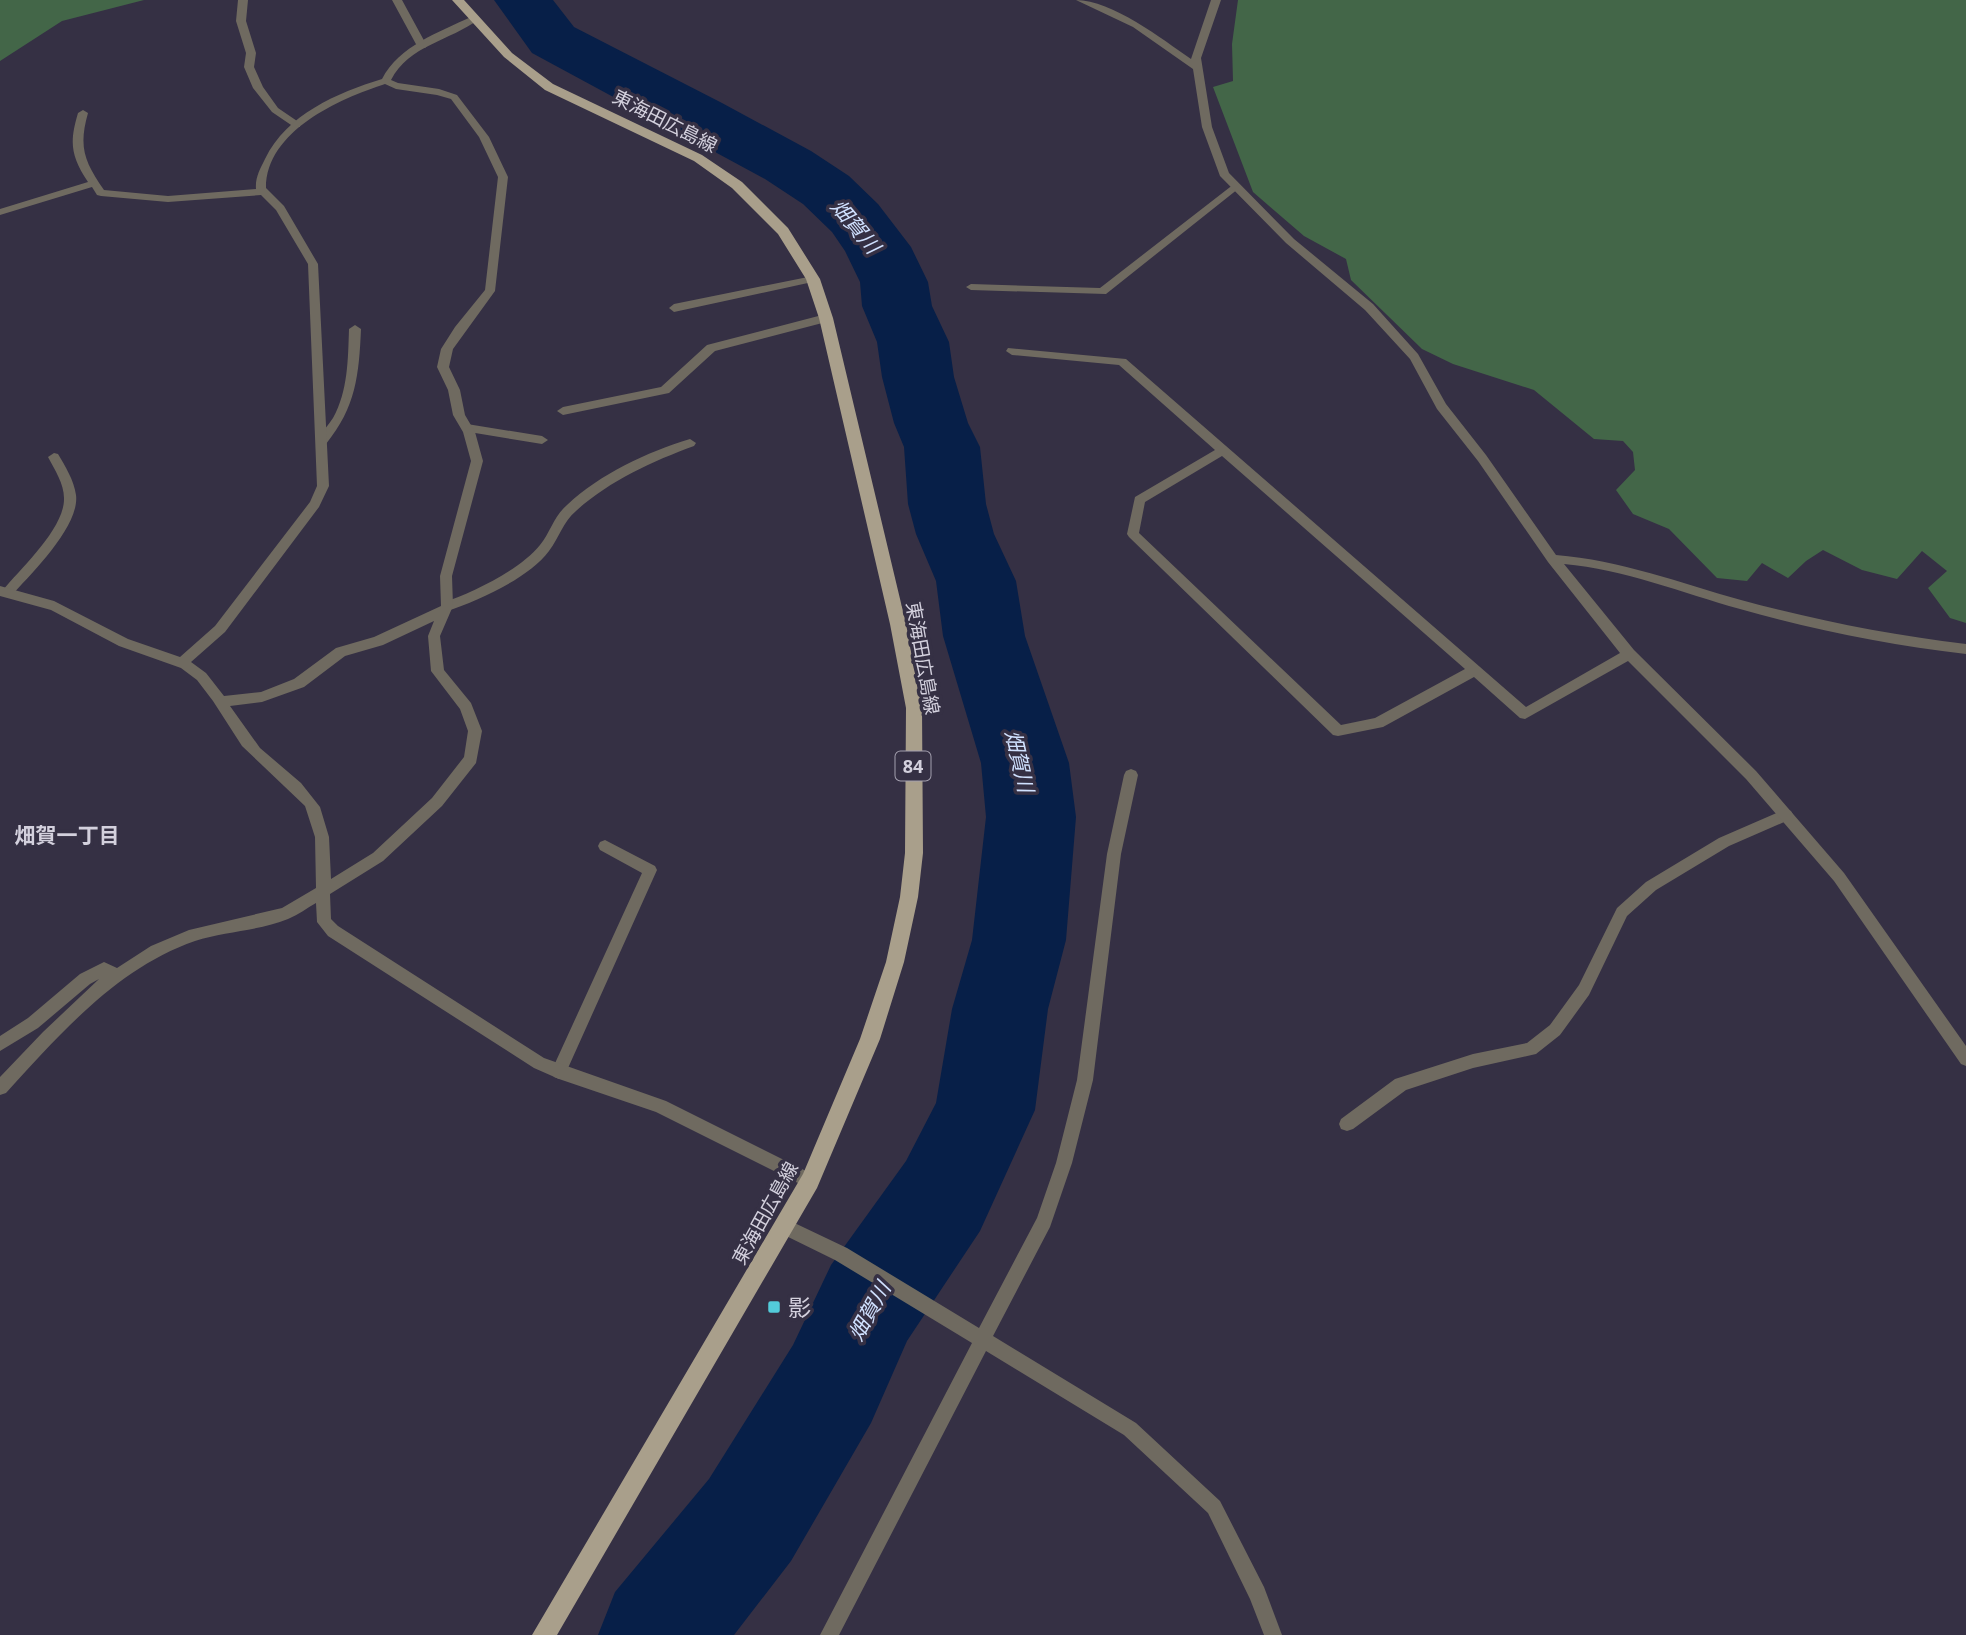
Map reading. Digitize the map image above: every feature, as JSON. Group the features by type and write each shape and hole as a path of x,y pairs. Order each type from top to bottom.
{"main road":[{"name":"東海田広島線","path":"458,0 508,55 549,87 698,158 737,185 783,231 813,279 826,318 898,624 914,708 914,853 909,897 895,961 870,1039 810,1181 544,1635"}],"street":[{"path":"243,0 240,21 251,53 250,67 258,88 275,110 297,125"},
{"path":"397,0 422,46"},
{"path":"1081,0 1136,25 1197,67"},
{"path":"1216,0 1209,13 1196,58 1213,148 1224,174 1290,241 1369,307 1414,357 1441,406 1482,458 1552,559 1629,654 1751,775 1839,877 1966,1059"},
{"path":"181,663 220,629 315,504 323,486 313,264 280,208 260,184 269,157 297,125 338,99 386,81 398,62 422,46 474,19"},
{"path":"0,1088 48,1037 104,984 156,951 194,935 285,914 378,857 437,802 471,759 475,731 466,707 438,671 434,636 445,608 446,576 477,461 467,428 459,415 454,390 443,366 447,349 490,291 503,177 484,137 454,97 439,92 396,86 386,81"},
{"path":"83,113 75,136 76,145 81,161 101,193 168,199 264,192"},
{"path":"0,212 95,183"},
{"path":"971,288 1102,292 1234,187"},
{"path":"674,308 813,279"},
{"path":"563,411 665,390 711,348 826,318"},
{"path":"322,441 338,424 352,379 355,329"},
{"path":"1012,351 1122,362 1525,714 1629,654"},
{"path":"467,428 542,440"},
{"path":"221,702 262,697 299,683 341,652 388,637 445,608 464,602 514,573 542,551 571,507 662,453 690,443"},
{"path":"1224,450 1139,500 1133,534 1338,731 1378,723 1475,670"},
{"path":"54,457 66,480 70,507 57,530 4,592 54,606 87,626 190,667 206,681 239,736 261,759 308,798 316,812 321,829 324,922 333,931 500,1040 559,1072 660,1106 810,1181"},
{"path":"1552,559 1586,560 1717,598 1840,628 1911,643 1966,649"},
{"path":"829,1635 974,1334 1044,1221 1064,1163 1085,1080 1114,854 1131,775"},
{"path":"1348,1124 1401,1084 1473,1061 1531,1049 1555,1030 1584,990 1622,912 1651,886 1724,842 1786,815"},
{"path":"559,1072 650,870 605,846"},
{"path":"0,1044 51,1010 85,979 104,969 117,975"},
{"path":"784,1226 841,1254 1130,1429 1214,1507 1258,1594 1273,1635"}],"green space":[{"path":"0,0 144,0 62,21 0,61"},
{"path":"1238,0 1966,0 1966,623 1950,618 1928,588 1947,571 1922,551 1897,579 1862,570 1823,550 1788,578 1762,563 1747,581 1717,578 1669,529 1633,514 1616,490 1635,470 1633,452 1623,441 1594,439 1534,390 1453,364 1422,349 1351,280 1346,259 1304,236 1253,192 1213,87 1233,81 1232,44"}],"waterway":[{"name":"畑賀川","path":"523,0 553,40 700,116 788,165 826,190 855,218 877,247 894,282 897,306 913,342 918,377 931,423 942,447 947,504 955,534 976,581 984,636 1025,763 1031,817 1019,940 1000,1009 985,1110 943,1196 869,1303 832,1384 750,1520 658,1635"}],"place":[{"name":"影","path":"774,1307"}],"district":[{"name":"畑賀一丁目","path":"67,835"}]}
